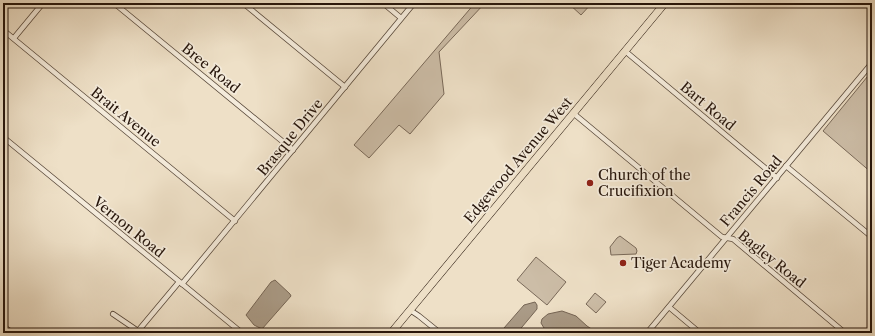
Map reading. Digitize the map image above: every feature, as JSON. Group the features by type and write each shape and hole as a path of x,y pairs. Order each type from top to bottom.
{"main road":[{"name":"Edgewood Avenue West","path":"391,333 665,3"}],"street":[{"path":"14,38 43,3"},
{"name":"Bree Road","path":"114,3 293,150"},
{"path":"243,3 345,87"},
{"path":"383,3 401,18"},
{"name":"Brasque Drive","path":"139,332 235,221 414,3"},
{"name":"Brait Avenue","path":"3,30 235,221"},
{"name":"Bart Road","path":"625,50 776,178"},
{"name":"Francis Road","path":"647,333 872,63"},
{"name":"Bagley Road","path":"573,113 722,237 732,239 845,333"},
{"name":"Vernon Road","path":"3,138 242,333"},
{"path":"786,166 872,237"},
{"path":"669,307 700,333"},
{"path":"410,310 440,333"},
{"path":"113,314 139,332"},
{"path":"3,328 11,333"}],"shaded area":[{"path":"475,3 485,3 439,52 444,94 410,134 399,125 369,158 354,145"},
{"path":"568,3 592,3 581,15"},
{"path":"872,71 872,173 823,131"},
{"path":"620,236 636,248 636,254 611,255 610,247"},
{"path":"536,257 566,282 547,305 517,280"},
{"path":"275,280 291,296 262,329 254,325 246,315 271,282"},
{"path":"595,293 606,302 596,313 586,304"},
{"path":"535,302 537,309 517,333 508,333 504,330 504,328 524,305"},
{"path":"562,311 576,316 595,333 547,333 541,323 542,319 548,314"}],"place":[{"name":"Church of the Crucifixion","path":"590,183"},
{"name":"Tiger Academy","path":"623,263"}]}
